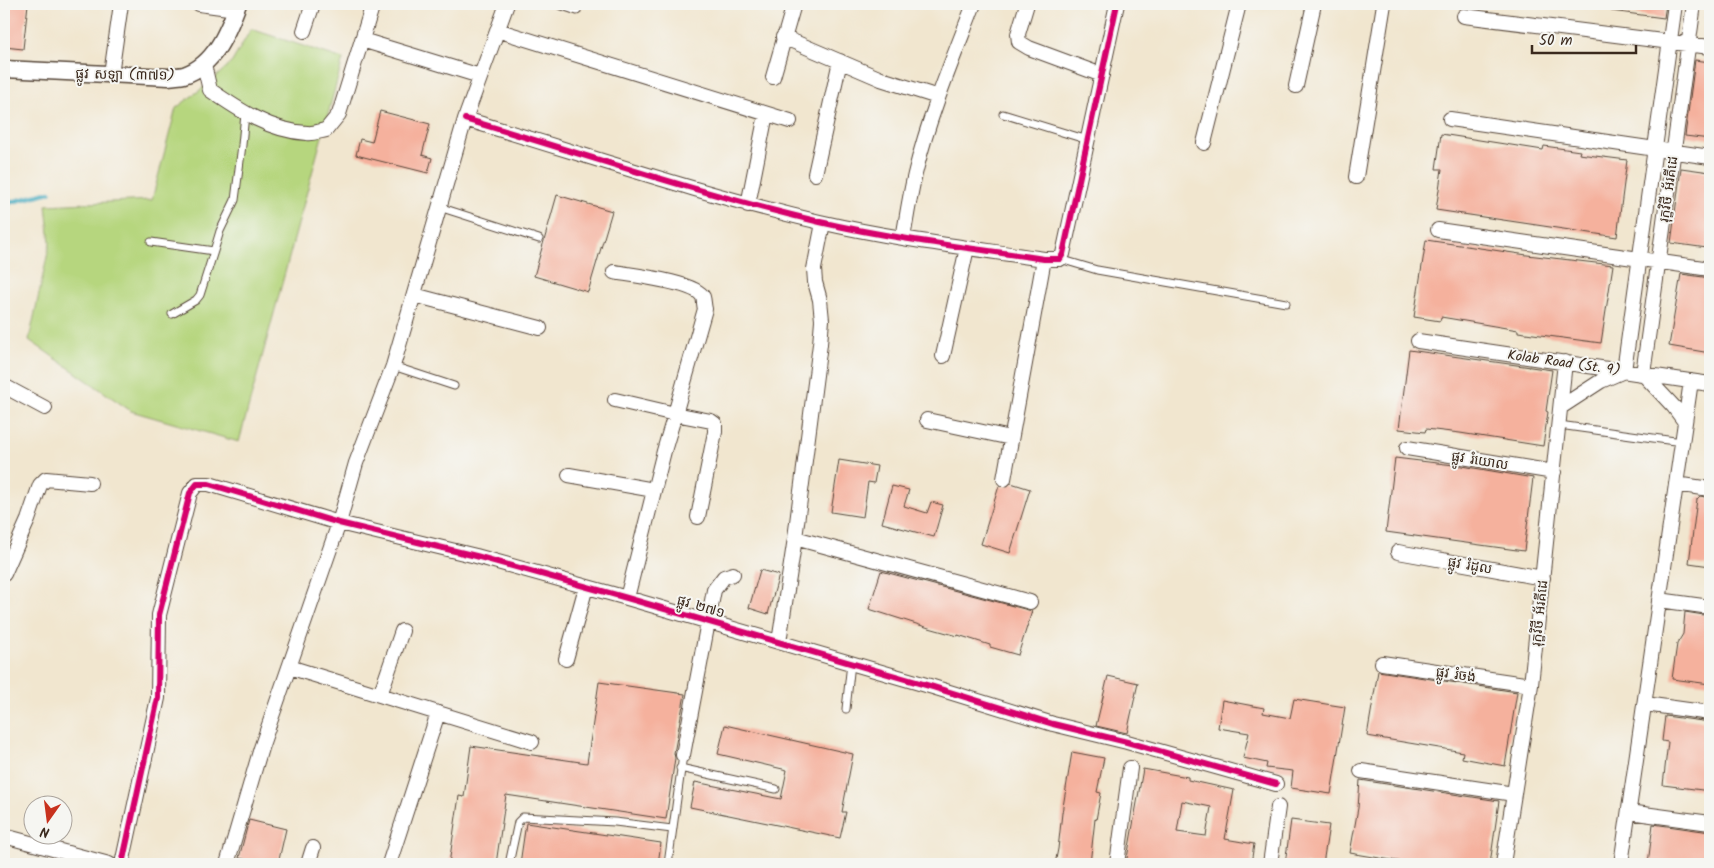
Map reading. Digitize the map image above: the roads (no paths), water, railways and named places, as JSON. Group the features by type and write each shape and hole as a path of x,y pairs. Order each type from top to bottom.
{"street":[{"path":"111,74 121,4"},
{"path":"199,4 237,6"},
{"path":"304,31 313,4"},
{"path":"204,65 210,90 245,114 278,128 308,134 326,130 339,114 373,4"},
{"path":"227,864 261,748 339,523 356,463 393,366 464,119 507,4"},
{"path":"773,77 794,4"},
{"path":"903,238 916,171 938,97 974,4"},
{"path":"1027,4 1018,34 1020,42 1029,48 1102,75"},
{"path":"464,119 748,204 823,223 967,248 1044,259 1060,259 1063,254 1118,4"},
{"path":"1204,143 1239,4"},
{"path":"1296,86 1314,4"},
{"path":"1356,177 1384,4"},
{"name":"រុក្ខវិថី អ័រគីដេ","path":"1624,371 1676,4"},
{"name":"រុក្ខវិថី អ័រគីដេ","path":"1643,374 1694,4"},
{"name":"ផ្លូវ សឡា (៣៧១)","path":"4,70 168,77 184,75 204,65 221,44 237,6"},
{"path":"1464,16 1710,47"},
{"path":"497,30 790,120"},
{"path":"783,37 881,79 938,97"},
{"path":"362,40 480,76"},
{"path":"815,174 840,61"},
{"path":"748,204 766,114"},
{"path":"1450,119 1710,157"},
{"path":"779,642 795,538 820,344 822,320 814,269 823,223"},
{"path":"1438,230 1710,269"},
{"path":"943,356 967,248"},
{"path":"1004,479 1044,259"},
{"path":"614,272 688,286 703,297 705,309 654,490 627,598"},
{"path":"414,295 540,328"},
{"name":"Kolab Road (St. 9)","path":"1418,341 1710,384"},
{"name":"រុក្ខវិថី អ័រគីដេ","path":"1505,860 1531,685 1565,362"},
{"path":"1561,407 1601,381 1624,371"},
{"path":"1643,374 1674,407 1685,422"},
{"path":"1621,864 1691,381"},
{"path":"4,386 46,408"},
{"path":"615,400 711,421 714,424 715,432 698,518"},
{"path":"927,420 1011,438"},
{"name":"ផ្លូវ រំយោល","path":"1407,448 1554,472"},
{"path":"569,475 654,490"},
{"path":"4,574 28,520 40,485 46,479 90,483"},
{"name":"ផ្លូវ ២៧១","path":"122,864 158,698 159,615 190,493 196,484 209,484 339,523 476,556 707,621 1054,724 1127,742 1276,784"},
{"path":"1676,484 1710,489"},
{"path":"795,538 1030,602"},
{"name":"ផ្លូវ រំដូល","path":"1398,552 1543,578"},
{"path":"682,761 714,590 724,577 733,574"},
{"path":"566,659 586,587"},
{"path":"1659,600 1710,607"},
{"path":"380,695 402,631"},
{"name":"ផ្លូវ រំចង់","path":"1382,663 1531,685"},
{"path":"289,667 532,742"},
{"path":"1644,704 1710,713"},
{"path":"388,864 438,713"},
{"path":"1117,864 1130,768"},
{"path":"1361,771 1514,794"},
{"path":"1270,864 1278,807"},
{"path":"1629,812 1710,823"},
{"path":"4,836 109,864"},
{"path":"308,864 313,848"}],"lane":[{"path":"556,4 577,11"},
{"path":"172,314 196,300 200,295 220,231 235,200 245,114"},
{"path":"1003,114 1088,140"},
{"path":"439,206 539,239"},
{"path":"151,242 214,251"},
{"path":"1060,259 1097,270 1286,303"},
{"path":"393,366 454,386"},
{"path":"1559,425 1682,442"},
{"path":"846,709 851,663"},
{"path":"668,864 682,761 776,789"},
{"path":"509,864 518,822 523,817 615,822 672,829"}],"waterway":[{"path":"4,204 50,192"}]}
